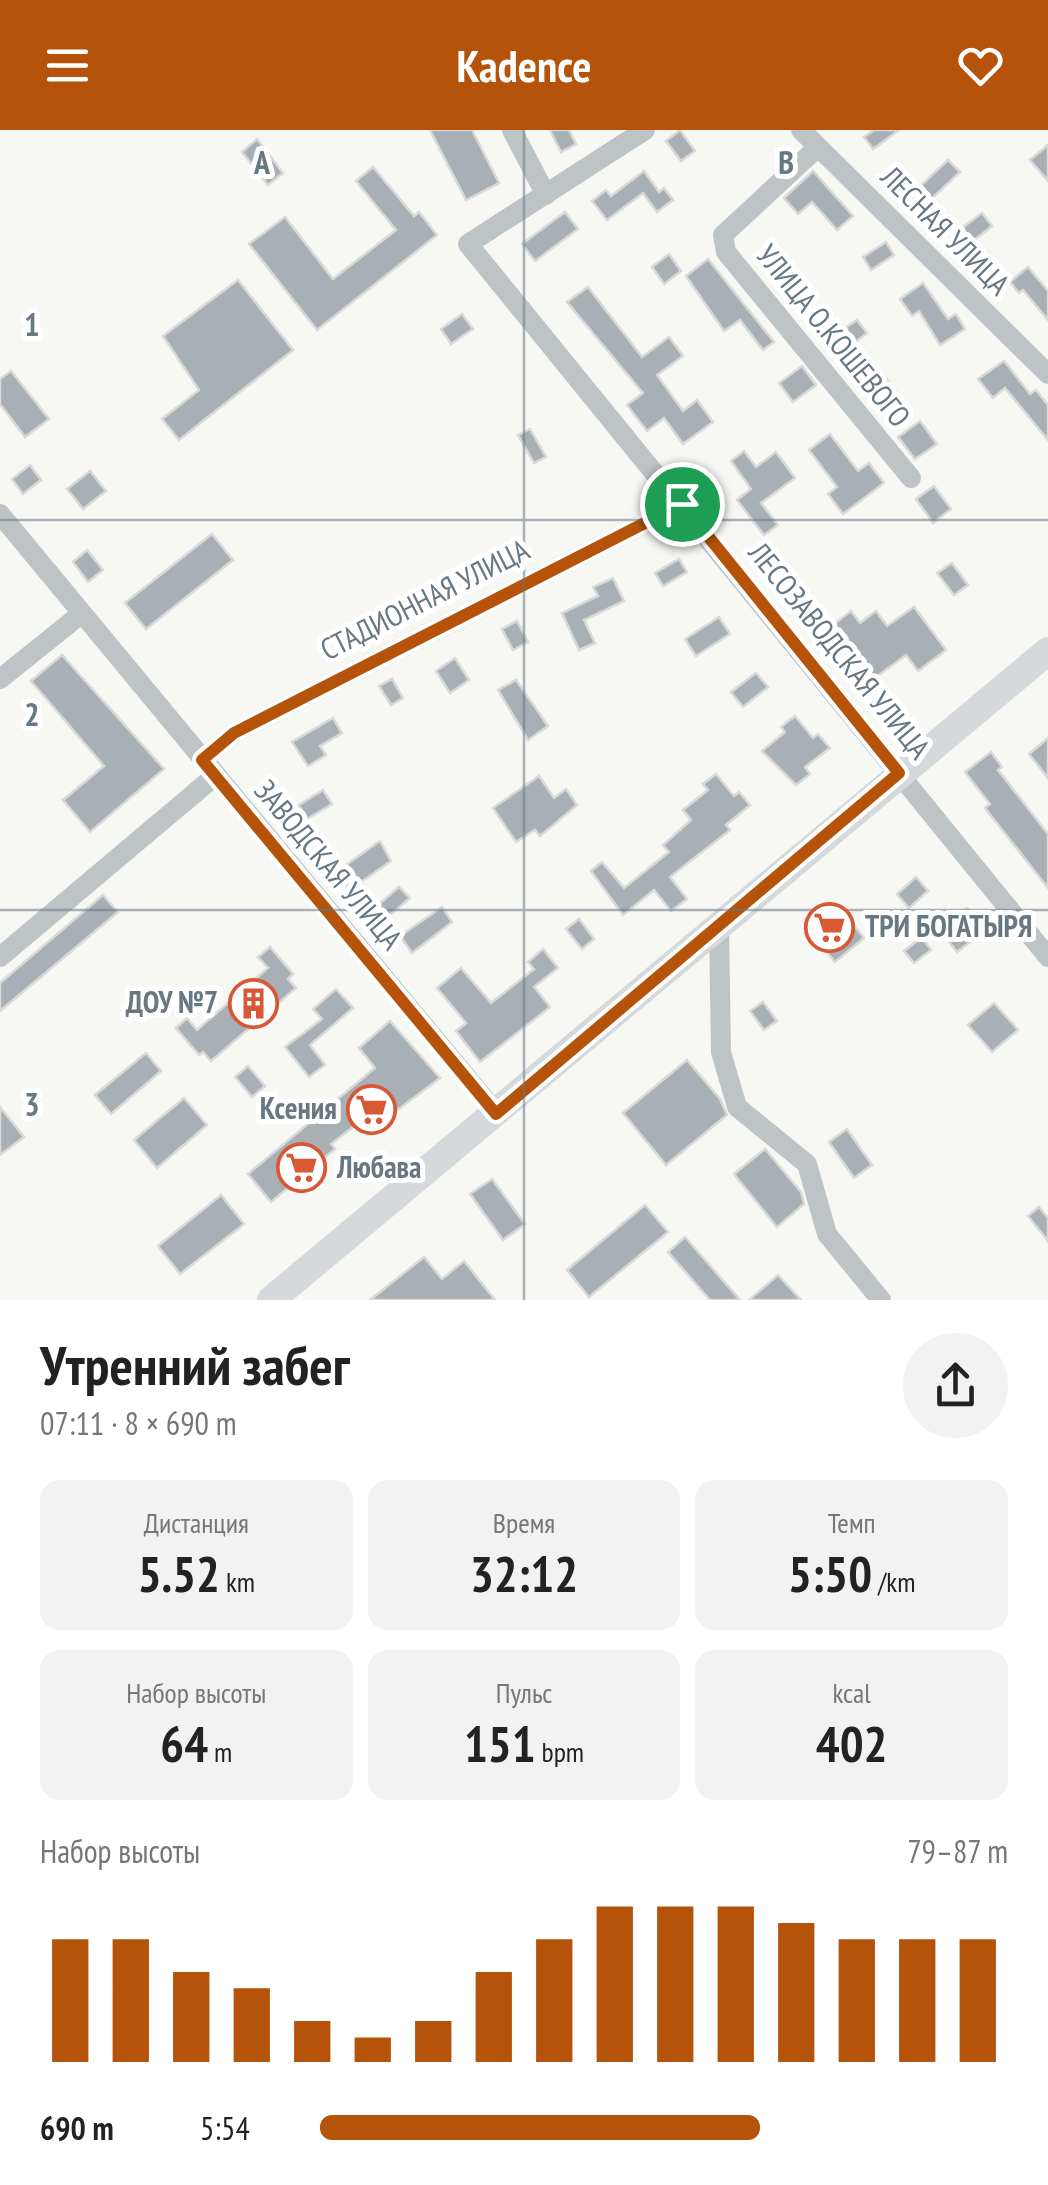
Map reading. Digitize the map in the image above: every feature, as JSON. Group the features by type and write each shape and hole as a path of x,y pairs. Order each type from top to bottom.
{"street":[{"path":"512,130 546,194 645,130"},
{"name":"ЛЕСНАЯ УЛИЦА","path":"801,130 1048,374"},
{"name":"УЛИЦА О.КОШЕВОГО","path":"818,147 722,235 726,252 911,478"},
{"name":"ЛЕСОЗАВОДСКАЯ УЛИЦА","path":"546,194 468,244 1048,957"},
{"name":"СТАДИОННАЯ УЛИЦА","path":"0,957 208,768 234,733 682,504"},
{"name":"ЗАВОДСКАЯ УЛИЦА","path":"0,514 496,1114"},
{"path":"0,679 81,614"},
{"path":"271,1300 1048,651"},
{"path":"719,926 721,1052 737,1107 807,1164 827,1234 881,1300"}],"building":[{"path":"430,130 472,130 499,183 466,200"},
{"path":"550,130 569,130 576,144 561,152"},
{"path":"680,130 695,151 681,161 666,141"},
{"path":"874,130 899,130 873,149 864,137"},
{"path":"257,139 283,173 268,185 242,152"},
{"path":"1048,145 1048,181 1030,160"},
{"path":"948,160 960,172 927,203 915,191"},
{"path":"373,167 414,216 419,212 437,235 317,330 249,244 285,217 333,279 396,230 356,181"},
{"path":"644,171 659,192 664,188 673,200 657,212 643,193 607,220 592,201 606,190 611,196"},
{"path":"813,171 853,216 837,230 812,202 798,214 784,198"},
{"path":"565,212 578,229 535,261 522,244"},
{"path":"982,213 992,226 972,242 962,228"},
{"path":"886,242 894,255 871,270 863,257"},
{"path":"669,254 681,271 664,284 652,267"},
{"path":"708,259 774,342 763,350 740,320 724,331 686,276"},
{"path":"1028,267 1048,291 1048,320 1023,290 1019,293 1010,282"},
{"path":"800,274 814,293 792,308 779,290"},
{"path":"238,280 293,350 179,440 162,419 199,390 163,336"},
{"path":"923,283 948,319 956,314 965,329 940,345 919,311 912,316 900,299"},
{"path":"588,287 642,357 669,337 683,356 657,375 683,411 697,400 713,422 683,444 664,418 647,431 627,405 643,393 567,302"},
{"path":"462,314 473,329 451,344 441,329"},
{"path":"857,320 867,333 835,358 820,338 841,323 845,328"},
{"path":"1004,361 1030,394 1036,390 1048,405 1048,440 1005,388 993,398 978,379"},
{"path":"802,366 816,385 793,402 779,383"},
{"path":"11,371 49,419 25,437 0,404 0,379"},
{"path":"883,374 896,391 875,407 862,390"},
{"path":"920,421 937,444 915,459 898,437"},
{"path":"530,429 546,457 534,463 518,435"},
{"path":"830,434 858,471 869,463 884,483 843,514 828,494 837,487 809,450"},
{"path":"744,451 756,467 776,452 795,478 761,503 778,525 764,535 737,500 751,489 731,461"},
{"path":"30,465 41,480 23,494 12,479"},
{"path":"90,471 106,491 83,509 67,489"},
{"path":"934,486 951,509 933,523 916,499"},
{"path":"212,534 233,560 146,629 125,603"},
{"path":"87,550 103,570 88,582 73,562"},
{"path":"679,559 687,572 663,586 655,573"},
{"path":"952,563 968,585 954,595 937,573"},
{"path":"613,578 624,601 584,620 595,643 579,650 562,613 598,596 593,587"},
{"path":"914,607 946,650 918,671 906,655 872,680 834,624 851,611 860,623 876,611 887,626"},
{"path":"719,617 730,634 696,656 685,639"},
{"path":"517,621 528,642 513,650 502,629"},
{"path":"62,655 164,769 90,832 63,800 104,766 31,681"},
{"path":"455,658 469,680 450,693 436,671"},
{"path":"756,673 768,687 743,707 731,692"},
{"path":"392,679 403,698 391,705 379,686"},
{"path":"516,680 548,726 528,740 498,690"},
{"path":"795,716 813,738 818,734 830,748 805,767 810,774 796,785 762,751 785,732 781,727"},
{"path":"333,718 342,733 320,746 326,755 308,766 292,742"},
{"path":"1048,738 1048,778 1029,754"},
{"path":"991,752 1002,767 998,770 1048,834 1048,888 985,808 990,804 965,772"},
{"path":"716,774 734,796 739,792 750,805 726,825 730,830 670,877 687,899 671,911 654,890 623,915 591,871 602,862 624,888 669,852 663,845 691,820 683,810 708,790 703,784"},
{"path":"539,776 554,798 566,789 577,805 540,836 535,830 516,842 493,808"},
{"path":"323,790 332,804 307,819 299,805"},
{"path":"380,841 391,861 361,882 375,900 363,910 336,872"},
{"path":"916,877 928,891 909,908 897,894"},
{"path":"399,887 410,898 382,922 372,910"},
{"path":"103,895 118,912 0,1011 0,983"},
{"path":"442,907 452,922 412,953 400,936"},
{"path":"967,908 984,931 957,952 939,929"},
{"path":"842,910 864,938 835,962 812,933"},
{"path":"579,919 594,939 582,949 566,929"},
{"path":"922,937 931,950 914,963 904,951"},
{"name":"ДОУ №7","path":"270,947 293,974 288,979 296,988 211,1061 203,1052 199,1055 176,1028 187,1018 197,1030 268,968 258,957"},
{"path":"543,949 558,968 534,987 550,1007 480,1062 456,1031 466,1023 437,988 461,968 491,1003 534,969 528,962"},
{"path":"336,989 353,1008 310,1045 325,1065 309,1077 285,1047 322,1019 313,1009"},
{"path":"763,1002 777,1021 764,1030 750,1011"},
{"path":"994,1003 1018,1030 992,1052 968,1025"},
{"path":"390,1021 440,1078 396,1111 388,1100 331,1144 335,1149 271,1202 248,1174 375,1068 359,1048"},
{"path":"146,1053 161,1071 111,1114 95,1095"},
{"path":"687,1060 720,1099 727,1115 666,1165 623,1113"},
{"path":"248,1066 265,1086 252,1097 235,1077"},
{"path":"184,1098 207,1125 157,1168 134,1140"},
{"path":"0,1107 24,1137 0,1155"},
{"path":"847,1129 872,1165 854,1178 829,1142"},
{"path":"765,1149 801,1192 804,1204 777,1227 734,1174"},
{"path":"492,1179 525,1224 503,1240 470,1194"},
{"path":"221,1195 244,1224 180,1274 158,1246"},
{"path":"645,1205 668,1232 589,1297 567,1270"},
{"path":"1039,1207 1048,1218 1048,1241 1028,1216"},
{"path":"685,1237 740,1300 710,1300 668,1252"},
{"path":"424,1257 442,1279 464,1261 495,1300 370,1300"},
{"path":"778,1275 801,1300 749,1300"}],"place":[{"name":"ТРИ БОГАТЫРЯ","path":"830,927"},
{"name":"ДОУ №7","path":"253,1003"},
{"name":"Ксения","path":"372,1109"},
{"name":"Любава","path":"302,1168"}],"route":[{"path":"682,504 899,773 496,1114 202,760 234,733 682,504"}]}
